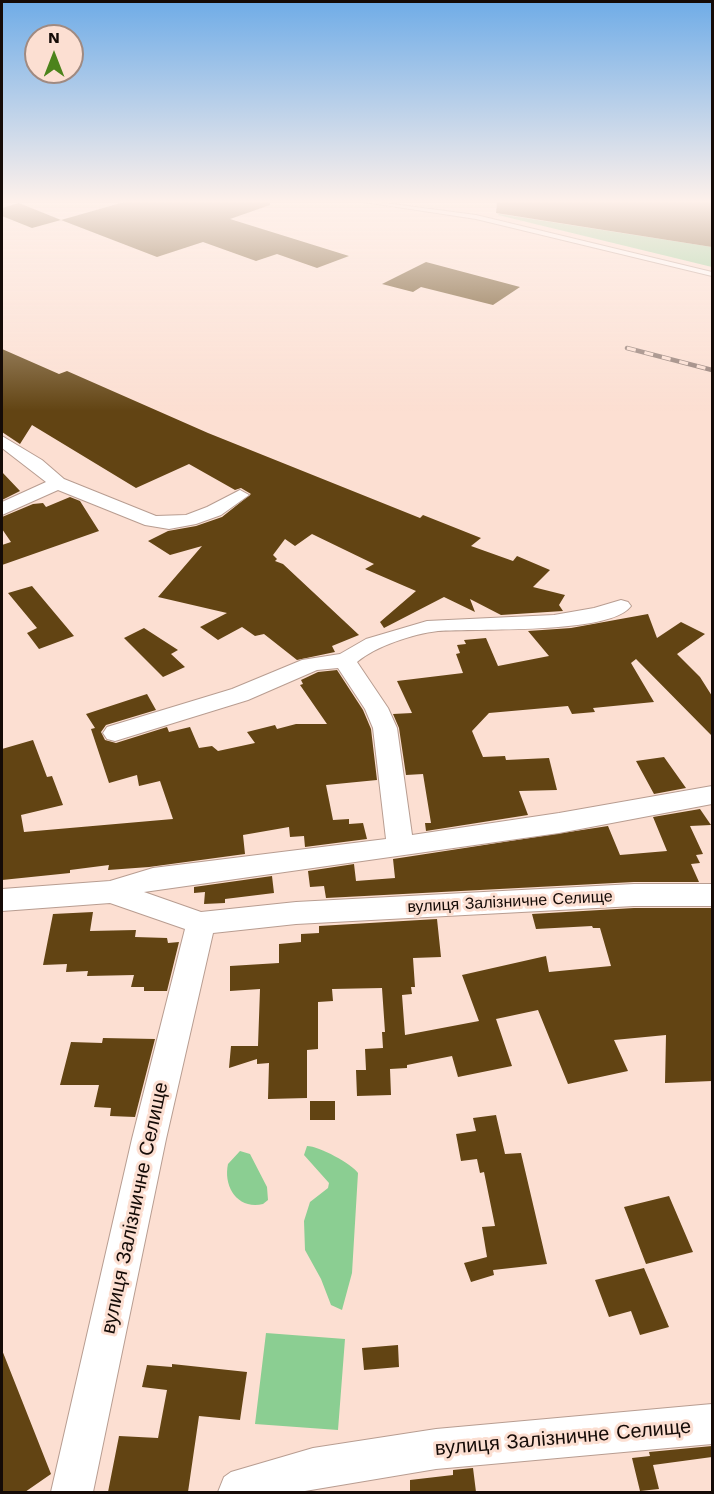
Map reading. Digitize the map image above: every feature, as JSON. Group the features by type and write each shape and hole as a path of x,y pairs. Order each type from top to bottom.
{"street":[{"path":"2,441 36,464 58,483 138,517 169,523 189,520 214,510 240,495"},
{"path":"2,509 58,483"},
{"path":"115,733 258,687 305,666 321,661 345,661 352,654 373,645 437,625 556,622 602,613 621,606"},
{"path":"345,661 376,708 385,728 400,845"},
{"path":"2,900 110,892 175,876 330,857 559,823 712,795"},
{"name":"вулиця Залізничне Селище","path":"110,892 201,923 296,913 622,896 712,895"},
{"name":"вулиця Залізничне Селище","path":"72,1492 149,1139 201,923"},
{"name":"вулиця Залізничне Селище","path":"239,1492 246,1487 313,1468 436,1449 712,1424"}],"green space":[{"path":"307,1146 335,1156 358,1173 352,1273 342,1310 331,1305 321,1279 305,1250 304,1221 310,1202 328,1188 329,1183 304,1155"},
{"path":"240,1151 250,1154 267,1187 268,1200 263,1204 246,1204 234,1195 230,1188 228,1164"},
{"path":"266,1333 345,1339 338,1430 255,1424"}],"building":[{"path":"407,272 463,272 520,287 493,305 421,287 413,292 382,284"},
{"path":"2,349 59,374 67,371 208,433 420,518 423,515 481,538 471,546 513,561 517,556 550,570 533,587 565,595 559,605 563,611 501,615 470,599 475,612 444,597 384,628 380,622 416,591 365,569 374,564 312,534 295,546 285,539 273,555 277,559 275,561 283,564 359,635 332,646 335,652 297,660 264,634 255,636 242,627 218,640 200,627 227,613 158,597 202,546 170,555 148,541 168,531 196,526 222,517 251,494 241,488 235,490 189,464 136,488 32,425 20,444 2,432"},
{"path":"2,472 20,491 2,500"},
{"path":"70,497 80,501 99,531 2,565 2,545 11,542 2,529 2,517 33,504 43,503 46,507"},
{"path":"32,586 74,636 39,649 27,633 37,628 8,593"},
{"path":"648,614 657,638 681,622 705,634 677,654 700,677 712,696 712,736 636,659 631,663 654,702 593,708 595,712 572,714 568,706 489,713 472,731 483,757 505,756 506,760 549,758 557,790 519,791 528,815 426,831 425,823 431,823 423,774 406,775 399,728 393,714 412,713 397,681 463,673 456,654 460,653 457,645 466,644 464,640 486,638 498,666 549,656 528,631 571,628"},
{"path":"144,628 178,650 171,654 185,667 163,677 124,638"},
{"path":"337,670 363,710 371,729 377,780 326,785 333,820 349,819 349,824 363,823 367,839 305,847 304,836 290,837 289,827 243,835 245,854 149,867 108,870 109,865 70,870 70,873 2,880 2,749 33,740 47,777 52,776 63,805 21,815 24,832 173,819 160,781 139,786 137,775 109,783 91,729 95,728 86,714 147,694 156,710 106,725 101,732 105,740 116,743 167,727 169,732 190,727 199,748 212,746 218,751 255,743 247,732 275,725 277,729 296,724 327,724 300,685 303,684 301,680 318,672"},
{"path":"664,757 686,788 654,794 636,761"},
{"path":"700,809 711,825 690,826 703,854 696,855 700,863 691,864 699,882 634,882 326,898 324,886 310,887 308,871 354,864 356,881 395,878 393,859 608,826 620,855 667,851 653,817"},
{"path":"272,876 274,893 225,899 225,903 204,904 205,892 194,893 194,887"},
{"path":"634,908 711,908 712,1081 665,1083 666,1035 614,1040 628,1071 568,1084 538,1010 496,1019 512,1066 458,1077 452,1056 407,1065 407,1068 390,1069 391,1095 357,1096 356,1070 366,1070 365,1049 383,1048 382,1032 385,1032 382,988 332,989 333,1001 318,1002 318,1049 307,1050 307,1098 268,1099 269,1063 257,1064 257,1059 229,1068 231,1046 258,1046 260,989 230,991 230,966 279,963 279,944 301,942 301,934 319,933 319,926 437,919 441,957 413,958 415,987 411,987 412,994 402,995 405,1035 479,1021 462,975 546,956 549,972 611,966 600,928 592,926 536,929 532,914"},
{"path":"93,912 90,931 136,930 135,937 167,938 168,943 179,942 167,991 144,991 144,987 131,987 134,975 87,976 88,971 66,972 67,964 43,965 53,914"},
{"path":"103,1038 155,1039 135,1117 110,1116 111,1108 94,1107 99,1085 60,1085 71,1042 102,1043"},
{"path":"310,1101 335,1101 335,1120 310,1120"},
{"path":"496,1115 505,1154 521,1153 547,1264 493,1270 494,1275 471,1282 464,1263 487,1257 482,1227 495,1226 484,1172 480,1173 477,1159 461,1161 456,1134 476,1131 473,1118"},
{"path":"669,1196 693,1252 646,1264 624,1207"},
{"path":"644,1268 669,1327 640,1335 631,1311 609,1317 595,1280"},
{"path":"398,1345 399,1367 364,1370 362,1348"},
{"path":"2,1350 51,1474 25,1492 2,1492"},
{"path":"172,1364 247,1372 240,1420 199,1416 188,1492 108,1492 119,1436 158,1438 167,1390 142,1387 147,1365 172,1367"},
{"path":"712,1446 712,1457 653,1465 659,1489 640,1491 632,1458 650,1456 649,1452"},
{"path":"473,1468 476,1492 410,1492 410,1480 453,1475 453,1470"}],"railway":[{"path":"627,348 712,370"}]}
